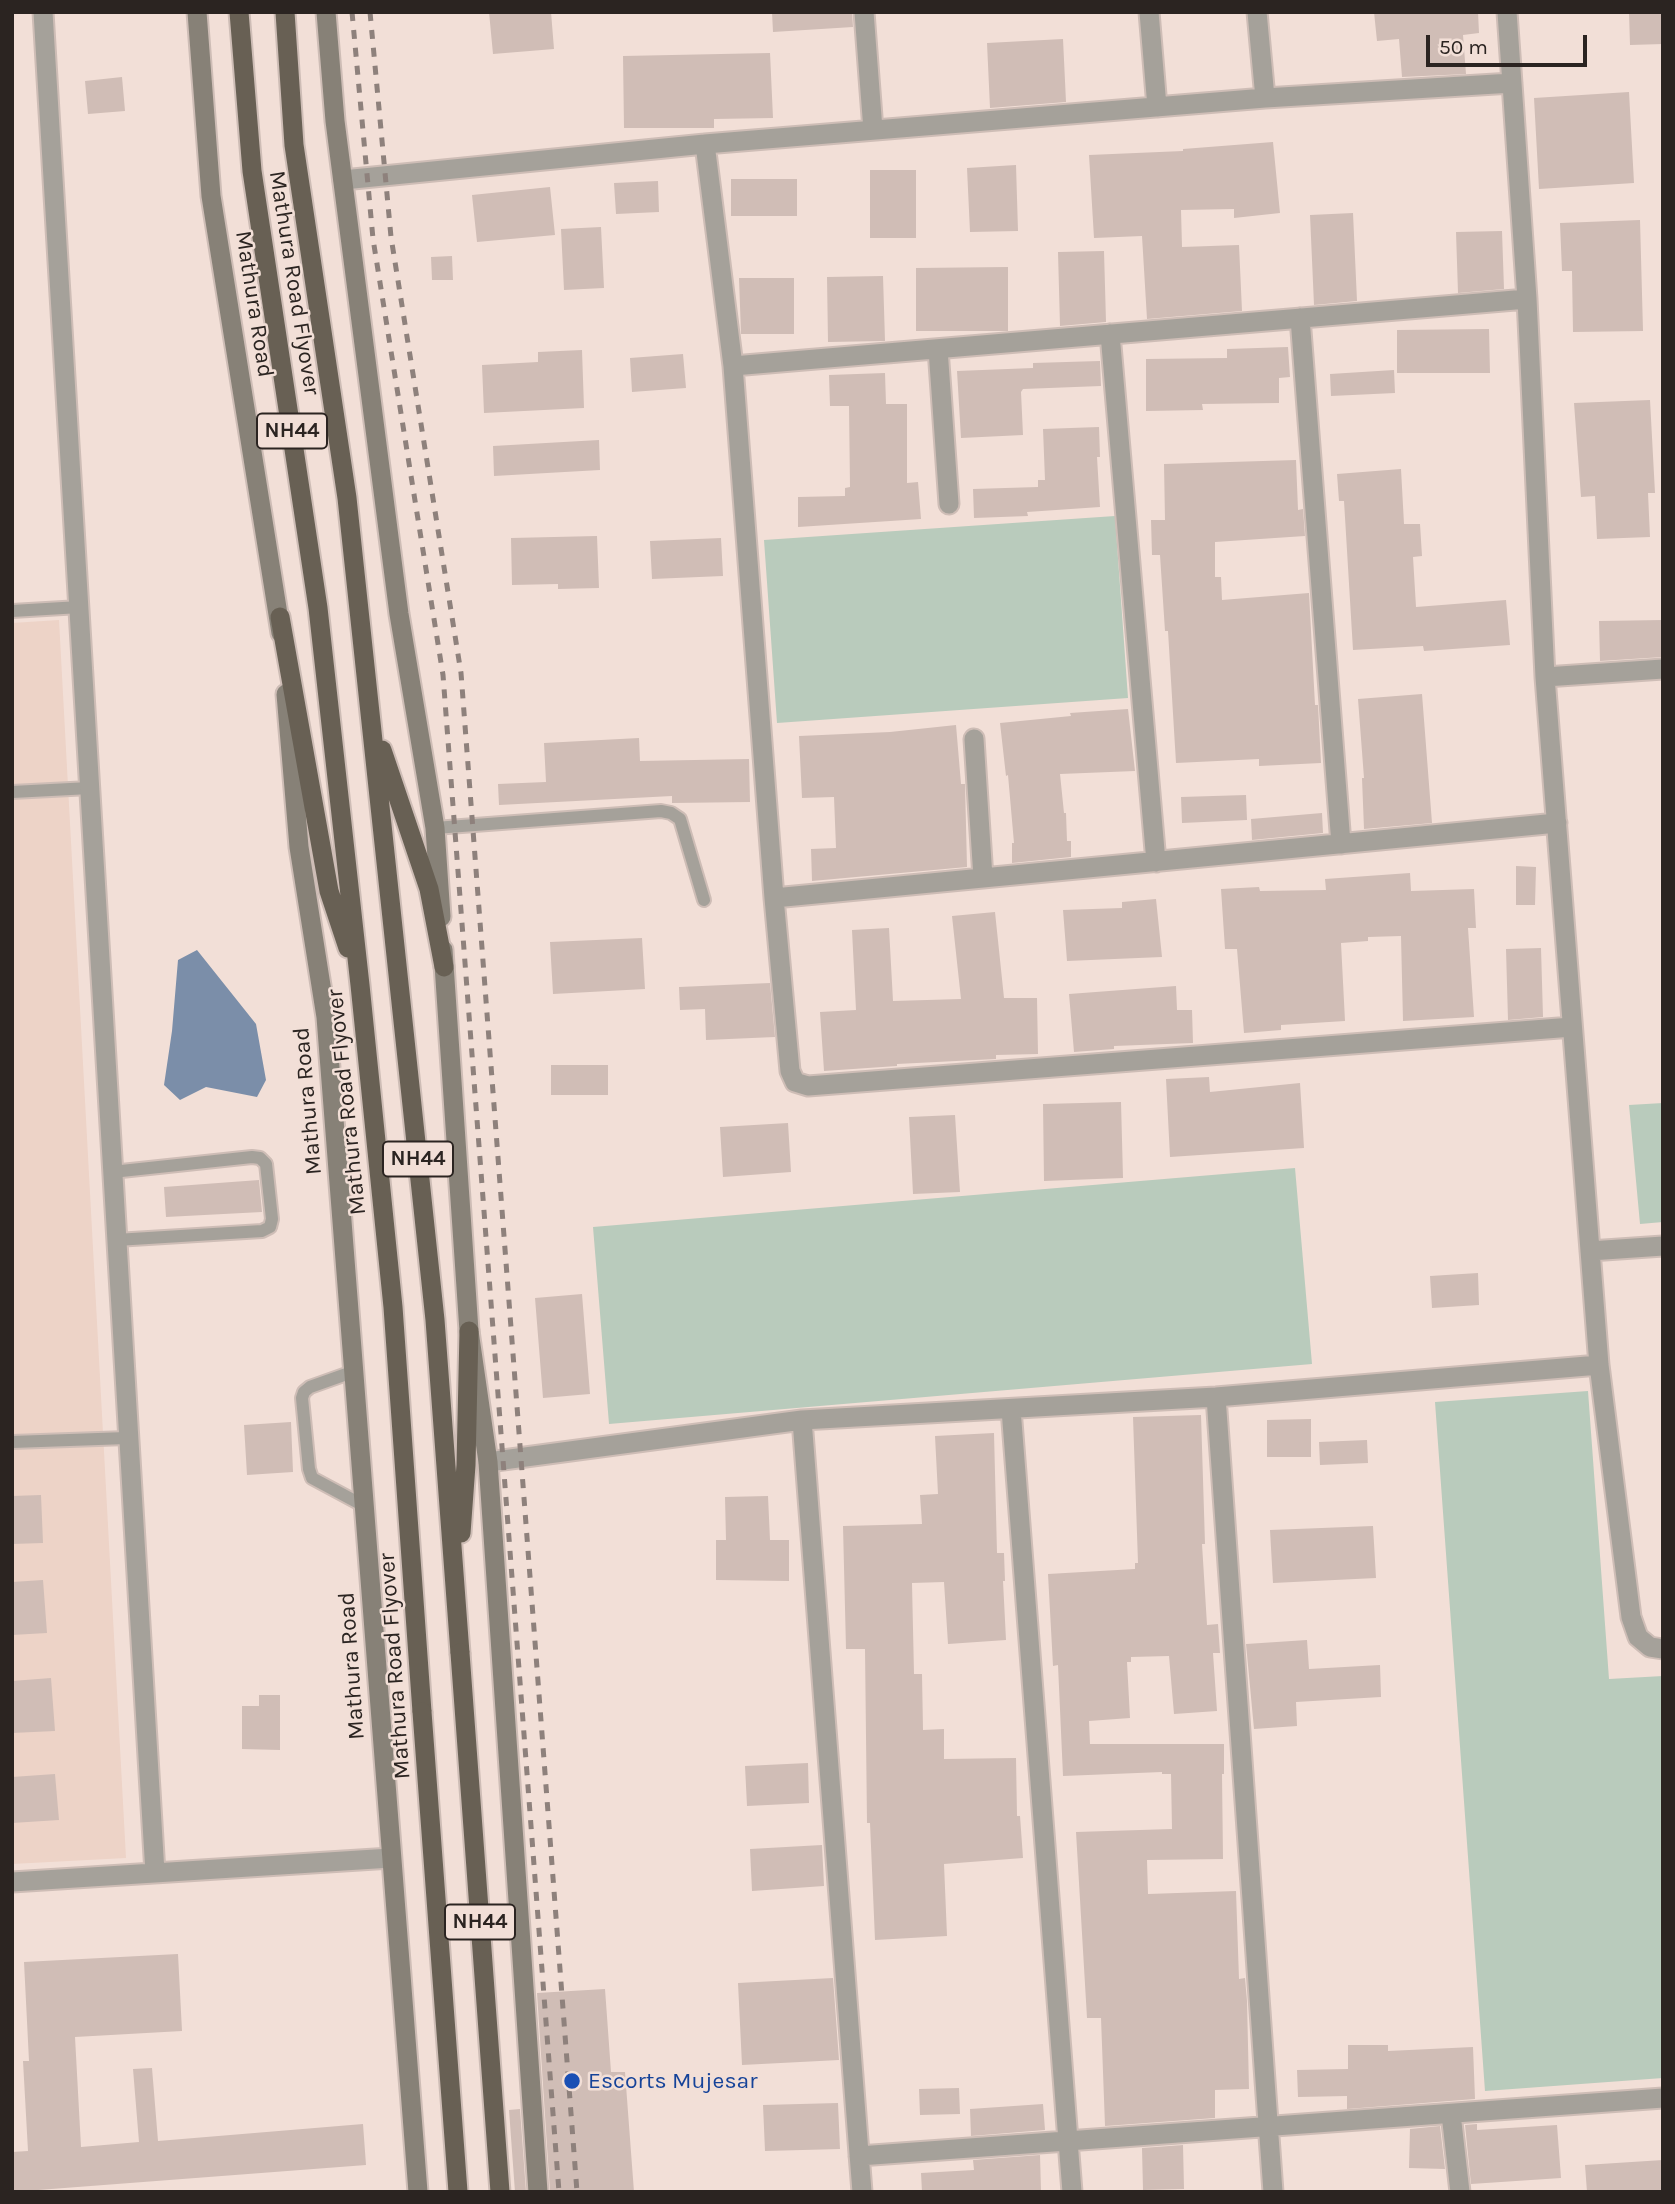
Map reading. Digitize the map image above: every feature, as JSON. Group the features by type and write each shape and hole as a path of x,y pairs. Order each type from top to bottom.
{"highway":[{"name":"Mathura Road Flyover","path":"239,12 252,172 318,608 393,1307 458,2192"},
{"name":"Mathura Road Flyover","path":"285,12 294,145 347,498 370,716"},
{"path":"280,617 329,891 360,985"},
{"path":"370,716 429,889 444,967"},
{"name":"NH44","path":"370,716 435,1320 500,2192"},
{"path":"456,1602 466,1465 469,1331"}],"main road":[{"name":"Mathura Road","path":"197,12 211,196 280,617 299,847 326,1017 418,2192"},
{"path":"326,12 343,180 399,614 435,828 469,1331 488,1462 538,2192"}],"street":[{"path":"43,12 155,1873"},
{"path":"864,12 873,130"},
{"path":"1149,12 1157,107"},
{"path":"1257,12 1265,99"},
{"path":"1507,12 1527,299 1545,677 1599,1365 1631,1617 1638,1637 1650,1647 1663,1649"},
{"path":"343,180 873,130 1265,99 1512,83"},
{"path":"705,144 733,366 774,898 790,1071 794,1082 808,1086 1572,1027"},
{"path":"733,366 1527,299"},
{"path":"1300,318 1340,844"},
{"path":"1110,334 1156,862"},
{"path":"939,349 950,504"},
{"path":"1545,677 1663,669"},
{"path":"974,739 984,878"},
{"path":"774,898 1557,823"},
{"path":"1590,1251 1663,1246"},
{"path":"488,1462 802,1420 1216,1397 1599,1365"},
{"path":"1216,1397 1273,2192"},
{"path":"1011,1409 1072,2192"},
{"path":"802,1420 862,2192"},
{"path":"12,1882 391,1858"},
{"path":"859,2156 1663,2098"},
{"path":"1451,2114 1460,2192"}],"lane":[{"path":"12,611 80,607"},
{"path":"12,792 90,789"},
{"path":"435,828 661,811 671,813 680,819 704,900"},
{"path":"112,1172 260,1158 265,1164 272,1219 270,1227 262,1231 116,1240"},
{"path":"355,1371 310,1387 302,1398 312,1478 366,1507"},
{"path":"12,1443 127,1438"}],"shaded area":[{"path":"59,620 126,1858 12,1864 12,623"}],"green space":[{"path":"1115,516 1128,698 777,723 764,540"},
{"path":"1663,1103 1663,1222 1640,1224 1629,1105"},
{"path":"1295,1168 1312,1364 609,1424 593,1227"},
{"path":"1588,1391 1609,1679 1663,1676 1663,2078 1485,2091 1435,1402"}],"water":[{"path":"197,950 256,1024 266,1080 257,1097 206,1087 180,1100 164,1085 178,960"}],"building":[{"path":"489,12 551,12 554,49 493,54"},
{"path":"772,12 852,12 853,27 773,32"},
{"path":"1374,12 1478,12 1479,33 1463,35 1466,74 1402,77 1399,39 1377,41"},
{"path":"1629,12 1663,12 1663,44 1630,45"},
{"path":"1063,39 1066,102 990,108 987,43"},
{"path":"770,53 773,118 714,119 714,128 624,128 623,56"},
{"path":"122,77 125,111 88,114 85,81"},
{"path":"1629,92 1634,183 1539,189 1534,98"},
{"path":"1273,142 1280,213 1234,218 1234,209 1181,210 1182,247 1239,245 1242,311 1147,319 1142,236 1094,238 1089,155 1183,151"},
{"path":"1016,165 1018,231 970,232 967,168"},
{"path":"870,170 916,170 916,238 870,238"},
{"path":"731,179 797,179 797,216 731,216"},
{"path":"658,181 659,212 616,214 614,183"},
{"path":"550,187 555,235 477,242 472,195"},
{"path":"1353,213 1357,301 1314,305 1310,215"},
{"path":"1640,220 1643,331 1573,332 1572,271 1562,271 1560,223"},
{"path":"601,227 604,288 564,290 561,229"},
{"path":"1502,231 1504,289 1458,293 1456,232"},
{"path":"1104,251 1106,322 1060,326 1058,252"},
{"path":"452,256 453,280 432,280 431,257"},
{"path":"1008,267 1008,331 916,331 916,268"},
{"path":"883,276 885,341 828,342 827,277"},
{"path":"739,278 794,278 794,334 741,334"},
{"path":"1489,329 1490,373 1397,373 1397,330"},
{"path":"1288,347 1290,377 1279,378 1279,403 1202,404 1203,410 1146,411 1146,359 1227,358 1227,349"},
{"path":"582,350 584,408 484,413 482,365 538,362 538,352"},
{"path":"683,354 686,388 632,392 630,358"},
{"path":"1100,361 1101,386 1023,389 1023,435 961,438 957,371 1033,368 1033,363"},
{"path":"1394,370 1395,393 1331,396 1330,374"},
{"path":"885,373 886,404 907,404 907,483 918,482 921,519 798,527 798,497 845,496 845,488 850,487 849,406 830,406 829,375"},
{"path":"1650,400 1655,493 1648,493 1650,537 1597,539 1595,496 1581,497 1574,403"},
{"path":"1099,427 1100,457 1097,457 1100,507 1027,512 1028,516 974,518 973,489 1038,487 1038,480 1045,480 1043,429"},
{"path":"599,440 600,470 494,476 493,446"},
{"path":"1296,460 1298,510 1303,509 1305,536 1215,542 1215,577 1221,577 1222,600 1309,593 1321,763 1259,766 1259,759 1176,763 1168,631 1165,631 1160,555 1152,555 1151,520 1165,520 1164,464"},
{"path":"1401,469 1404,524 1420,524 1422,556 1413,557 1416,607 1506,600 1510,645 1424,651 1423,646 1353,650 1344,501 1339,501 1337,474"},
{"path":"597,536 599,588 558,589 558,584 512,585 511,538"},
{"path":"721,538 723,576 652,579 650,541"},
{"path":"1663,620 1663,657 1600,661 1599,621"},
{"path":"1422,694 1432,823 1364,829 1364,778 1358,699"},
{"path":"1128,709 1135,771 1060,774 1067,841 1071,841 1071,857 1012,863 1014,843 1000,723 1071,716 1070,713"},
{"path":"956,725 961,784 965,784 967,867 812,881 811,849 836,848 834,797 802,798 799,736 890,732"},
{"path":"639,738 640,761 749,759 750,802 672,803 672,796 499,805 498,784 546,782 544,743"},
{"path":"1246,795 1247,820 1182,823 1181,797"},
{"path":"1322,813 1323,833 1252,840 1251,819"},
{"path":"1516,866 1536,867 1535,905 1516,905"},
{"path":"1410,873 1411,891 1474,889 1476,928 1468,928 1474,1017 1403,1021 1401,936 1368,937 1368,941 1341,943 1345,1021 1281,1025 1281,1030 1244,1033 1237,949 1225,949 1221,889 1259,887 1260,891 1326,890 1325,879"},
{"path":"1156,899 1162,957 1067,961 1063,910 1122,908 1122,902"},
{"path":"995,912 1004,998 1037,998 1038,1054 996,1055 996,1059 824,1071 820,1012 856,1010 852,930 889,928 893,1001 961,999 952,916"},
{"path":"642,938 645,989 553,994 550,942"},
{"path":"1541,948 1543,1017 1508,1020 1506,949"},
{"path":"770,983 775,1037 706,1040 705,1009 680,1010 679,987"},
{"path":"1176,986 1177,1010 1192,1010 1193,1043 1114,1046 1114,1049 1074,1052 1069,994"},
{"path":"551,1065 608,1065 608,1095 551,1095"},
{"path":"1209,1077 1210,1092 1300,1083 1304,1148 1170,1157 1166,1079"},
{"path":"1121,1102 1123,1178 1044,1181 1043,1104"},
{"path":"955,1115 960,1192 913,1194 909,1117"},
{"path":"788,1123 791,1172 723,1177 720,1127"},
{"path":"259,1180 262,1212 166,1217 164,1187"},
{"path":"1478,1273 1479,1305 1432,1308 1430,1276"},
{"path":"582,1294 590,1394 543,1398 535,1298"},
{"path":"1201,1415 1205,1544 1202,1544 1207,1625 1218,1624 1220,1653 1213,1653 1217,1711 1174,1714 1169,1656 1131,1657 1131,1662 1127,1662 1130,1718 1089,1721 1090,1744 1224,1744 1223,1859 1147,1860 1148,1894 1236,1891 1239,1979 1245,1978 1247,2001 1249,2089 1215,2090 1215,2118 1105,2126 1101,2018 1087,2018 1076,1832 1172,1829 1171,1774 1162,1772 1063,1776 1058,1665 1053,1666 1048,1574 1135,1569 1135,1563 1138,1563 1133,1417"},
{"path":"1311,1419 1311,1457 1267,1457 1267,1420"},
{"path":"291,1422 293,1472 247,1475 244,1425"},
{"path":"994,1433 997,1553 1004,1553 1006,1640 948,1644 944,1582 912,1583 914,1674 922,1674 923,1730 944,1729 944,1759 1016,1758 1017,1816 1020,1816 1023,1858 944,1864 947,1936 875,1940 870,1823 867,1823 865,1649 846,1649 843,1526 922,1524 920,1495 938,1494 935,1436"},
{"path":"1367,1440 1368,1463 1320,1465 1319,1442"},
{"path":"41,1495 43,1543 12,1544 12,1496"},
{"path":"768,1496 770,1540 789,1540 789,1581 716,1580 716,1540 726,1540 725,1497"},
{"path":"1373,1526 1376,1578 1273,1583 1270,1530"},
{"path":"43,1580 47,1633 12,1635 12,1582"},
{"path":"1307,1640 1309,1669 1380,1665 1381,1697 1296,1702 1297,1726 1254,1729 1246,1644"},
{"path":"51,1678 55,1731 12,1733 12,1681"},
{"path":"259,1695 280,1695 280,1750 242,1749 242,1706 259,1706"},
{"path":"808,1763 809,1803 747,1806 745,1766"},
{"path":"55,1774 59,1820 12,1823 12,1777"},
{"path":"822,1845 824,1886 752,1891 750,1849"},
{"path":"178,1954 182,2031 75,2037 81,2147 139,2142 133,2069 152,2068 158,2141 363,2124 366,2165 12,2192 12,2152 28,2151 23,2061 29,2061 24,1962"},
{"path":"833,1978 839,2060 742,2065 738,1983"},
{"name":"Escorts Mujesar","path":"605,1989 611,2072 625,2072 634,2192 550,2192 537,1993"},
{"path":"1348,2045 1388,2045 1388,2051 1473,2047 1475,2099 1347,2109 1347,2096 1298,2097 1297,2070 1348,2069"},
{"path":"959,2088 960,2114 920,2115 919,2089"},
{"path":"838,2103 840,2149 765,2151 763,2105"},
{"path":"1043,2104 1045,2130 971,2136 970,2109"},
{"path":"520,2109 526,2192 515,2192 509,2110"},
{"path":"1477,2124 1477,2130 1557,2125 1561,2178 1471,2184 1465,2125"},
{"path":"1440,2126 1445,2169 1409,2168 1410,2129"},
{"path":"1183,2145 1184,2189 1143,2190 1142,2148"},
{"path":"1040,2155 1041,2192 922,2192 921,2173 974,2170 973,2160"},
{"path":"1663,2160 1663,2192 1587,2192 1585,2165"}],"railway":[{"path":"352,12 373,239 443,675 559,2192"},
{"path":"370,12 391,237 461,673 577,2192"}],"place":[{"name":"Escorts Mujesar","path":"572,2081"}]}
